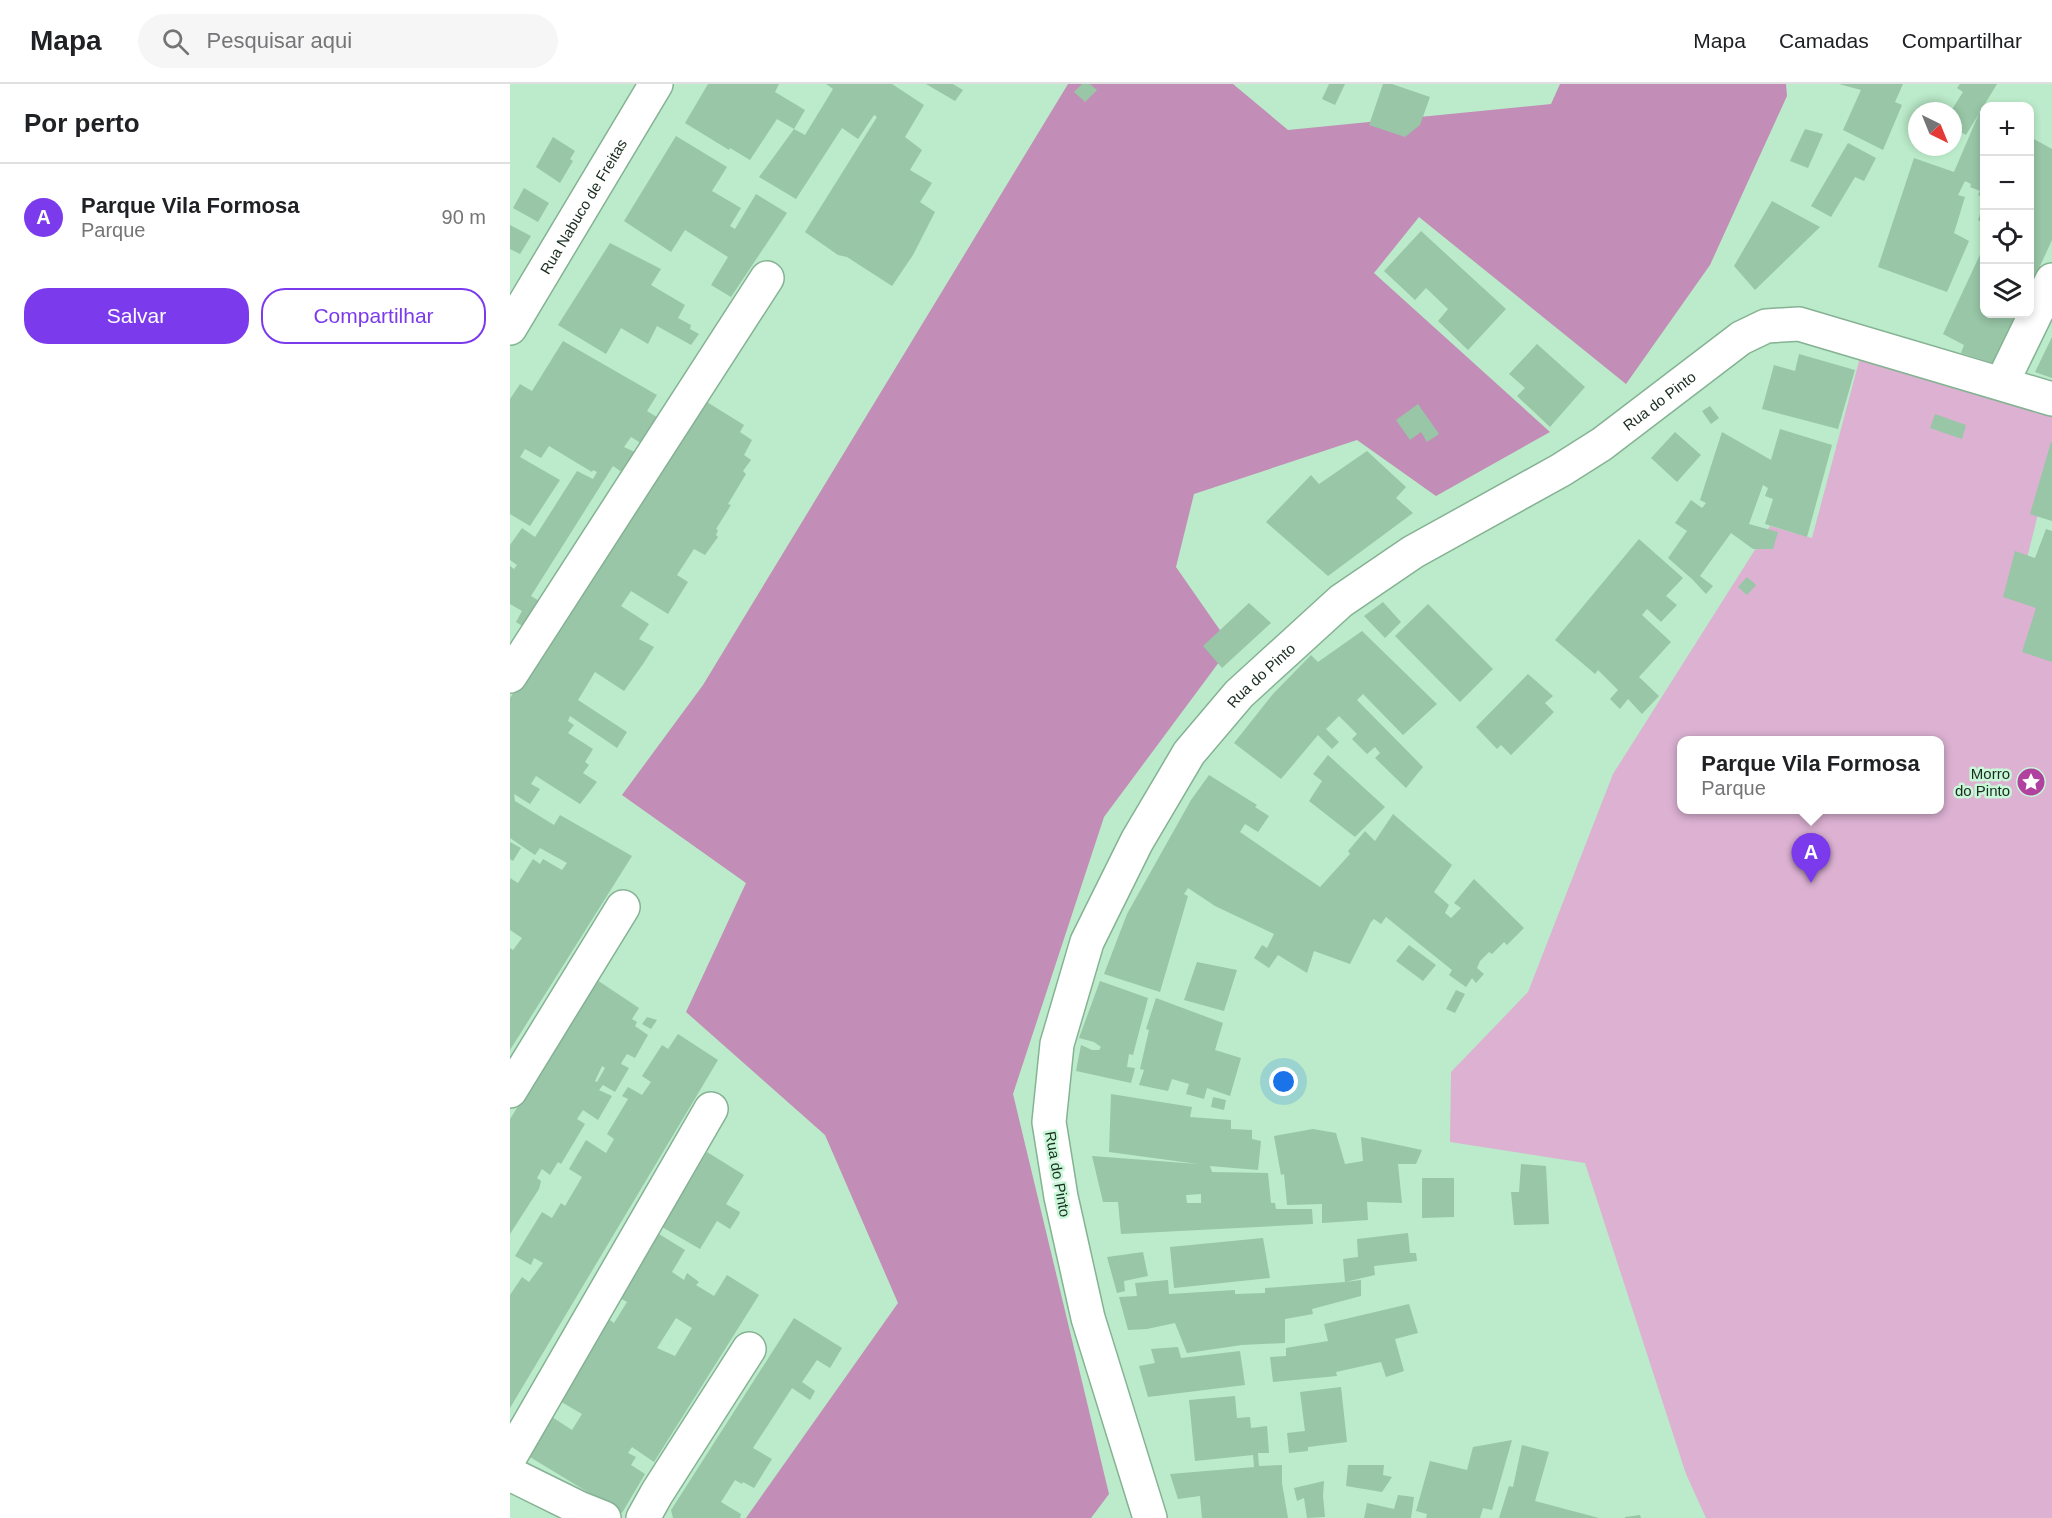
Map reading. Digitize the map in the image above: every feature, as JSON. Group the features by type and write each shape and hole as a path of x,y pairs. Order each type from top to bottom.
{"street":[{"name":"Rua Nabuco de Freitas","path":"510,328 656,84"},
{"path":"510,676 767,278"},
{"path":"2002,384 2052,280"},
{"name":"Rua do Pinto","path":"1150,1518 1088,1318 1061,1197 1049,1122 1057,1044 1087,942 1137,841 1189,753 1239,694 1341,601 1413,552 1561,470 1602,444 1741,338 1766,326 1799,324 2052,399"},
{"path":"510,1091 623,907"},
{"path":"510,1457 711,1109"},
{"path":"643,1518 749,1349"},
{"path":"510,1474 604,1518"}],"shaded area":[{"path":"1068,84 1233,84 1288,130 1551,104 1560,84 1786,84 1787,96 1710,265 1626,384 1419,217 1374,273 1550,432 1436,496 1357,440 1194,494 1176,567 1231,646 1104,817 1013,1094 1109,1494 1091,1518 746,1518 898,1303 825,1135 686,1012 746,883 622,795 703,685"},
{"path":"1862,350 2052,409 2052,457 2019,591 2052,603 2052,1518 1706,1518 1686,1474 1585,1163 1450,1142 1451,1072 1528,992 1613,774 1770,526 1812,538"}],"building":[{"path":"708,84 779,84 775,92 805,110 794,129 777,119 750,160 685,123"},
{"path":"826,84 892,84 924,105 905,137 922,150 910,170 932,183 920,202 935,212 913,255 892,286 847,257 838,255 805,232 877,117 874,115 858,139 842,128 796,199 759,177 794,129 805,135 833,89"},
{"path":"926,84 953,84 963,90 955,101"},
{"path":"1082,84 1090,84 1097,90 1085,102 1074,92"},
{"path":"1329,84 1345,84 1335,105 1322,99"},
{"path":"1383,84 1392,84 1430,97 1420,125 1405,137 1369,125"},
{"path":"1839,84 1903,84 1895,102 1902,105 1883,150 1843,130 1861,90"},
{"path":"1960,84 1997,84 1986,102 1980,102 1980,112 1966,135 1962,133 1962,102 1957,102 1963,92 1957,88"},
{"path":"1980,111 1980,191 1970,187 1971,184 1965,181 1958,195 1965,197 1954,233 1969,241 1947,292 1878,267 1914,158 1954,172"},
{"path":"1805,129 1823,134 1808,168 1790,161"},
{"path":"676,136 727,167 712,191 741,208 730,226 735,229 756,194 787,213 731,297 711,285 728,257 685,230 671,252 624,221"},
{"path":"553,137 575,151 570,159 573,161 560,183 536,167"},
{"path":"2034,139 2052,149 2052,240 2034,279"},
{"path":"1848,143 1876,158 1864,181 1855,177 1831,217 1811,206"},
{"path":"524,188 549,203 538,222 513,208"},
{"path":"1772,201 1820,227 1755,290 1734,266"},
{"path":"510,225 531,236 520,254 510,249"},
{"path":"1421,231 1506,309 1468,350 1438,321 1448,309 1426,288 1415,300 1384,271"},
{"path":"610,243 661,269 651,285 685,305 678,318 691,325 690,329 699,334 691,345 657,326 648,344 621,328 606,354 558,325"},
{"path":"1980,255 1980,318 2015,318 1993,363 1961,353 1964,345 1943,334"},
{"path":"2052,337 2052,378 2035,372"},
{"path":"563,341 657,395 647,411 660,419 644,445 631,437 624,447 639,454 626,475 613,466 531,596 546,605 530,631 516,622 522,611 510,604 510,566 514,569 517,565 510,560 510,545 522,528 535,537 577,471 593,479 597,472 593,470 592,472 549,446 541,458 525,449 520,457 560,480 530,526 510,514 510,399 520,384 532,391"},
{"path":"1537,344 1585,387 1550,427 1517,396 1525,388 1509,374"},
{"path":"1799,354 1855,370 1838,429 1762,409 1774,365 1795,371"},
{"path":"702,399 744,425 740,432 752,440 744,455 751,460 743,471 746,474 728,504 731,505 716,529 718,537 705,555 694,549 677,575 688,582 668,614 631,591 621,606 649,624 639,639 654,647 624,691 595,672 578,700 627,732 617,748 570,716 568,721 574,725 568,733 593,749 585,762 589,765 583,773 597,782 580,804 536,776 531,784 540,789 530,804 514,794 515,801 554,825 560,815 632,856 510,1050 510,948 513,950 522,938 510,930 510,878 518,883 533,859 540,864 543,859 562,870 567,863 540,848 535,855 510,838 510,698"},
{"path":"1418,404 1439,434 1427,442 1421,432 1410,440 1396,420"},
{"path":"1710,406 1719,418 1711,424 1702,411"},
{"path":"1935,414 1966,425 1962,439 1930,428"},
{"path":"1780,429 1832,445 1807,537 1765,524 1773,499 1765,496 1768,488 1763,485 1749,524 1778,532 1773,549 1753,549 1731,533 1700,576 1713,586 1706,594 1668,558 1687,531 1675,523 1691,500 1702,508 1706,503 1700,500 1722,432 1771,460"},
{"path":"1675,432 1701,455 1677,482 1651,458"},
{"path":"2052,442 2052,521 2030,514"},
{"path":"1367,451 1406,487 1396,498 1413,513 1328,576 1266,522 1311,475 1319,484"},
{"path":"2046,529 2052,531 2052,662 2022,652 2036,608 2003,597 2015,551 2035,558"},
{"path":"1639,539 1683,578 1666,596 1677,605 1661,622 1647,609 1642,615 1671,642 1639,677 1659,696 1642,714 1628,699 1620,709 1610,699 1618,690 1598,670 1595,674 1555,640"},
{"path":"1747,577 1756,585 1747,595 1738,587"},
{"path":"1383,602 1401,622 1385,638 1364,616"},
{"path":"1249,603 1271,623 1222,668 1203,646"},
{"path":"1428,604 1493,669 1460,702 1395,636"},
{"path":"1362,631 1437,704 1403,735 1363,694 1357,700 1423,767 1406,788 1375,758 1380,753 1375,747 1367,754 1352,739 1357,734 1339,716 1326,729 1339,742 1332,749 1318,735 1281,779 1234,743 1273,694 1311,655 1318,662"},
{"path":"1528,674 1553,696 1545,703 1554,712 1511,755 1501,745 1497,749 1476,727"},
{"path":"1328,755 1385,807 1355,837 1309,801 1322,781 1313,774"},
{"path":"1209,775 1257,805 1255,807 1269,816 1258,832 1245,824 1240,832 1320,887 1350,854 1348,851 1365,831 1375,841 1393,814 1452,865 1434,892 1449,905 1445,913 1451,918 1461,908 1454,903 1474,879 1524,928 1507,945 1504,942 1492,954 1489,952 1480,961 1477,968 1484,974 1476,983 1472,978 1466,987 1449,975 1452,970 1386,917 1381,924 1374,919 1371,922 1350,964 1314,951 1307,973 1278,955 1269,968 1254,958 1262,945 1267,948 1274,934 1215,906 1188,888 1184,894 1188,896 1160,992 1104,974 1127,914 1191,800"},
{"path":"510,842 521,848 513,861 510,859"},
{"path":"1409,945 1436,965 1423,981 1396,961"},
{"path":"1197,962 1237,970 1224,1011 1184,1000"},
{"path":"597,980 639,1008 632,1019 637,1022 635,1026 648,1035 635,1058 627,1054 623,1060 621,1064 629,1068 615,1092 603,1085 599,1090 612,1096 598,1120 583,1110 577,1119 585,1124 561,1164 558,1162 550,1175 542,1169 537,1178 541,1181 539,1189 510,1234 510,1119","holes":["602,1066 605,1068 597,1082 595,1081"]},
{"path":"1100,981 1148,998 1133,1055 1129,1054 1127,1067 1135,1068 1131,1083 1076,1071 1081,1045 1092,1050 1099,1050 1101,1047 1094,1042 1079,1038"},
{"path":"1456,990 1465,994 1455,1013 1446,1009"},
{"path":"1156,998 1223,1023 1215,1050 1241,1058 1230,1096 1207,1088 1204,1099 1186,1094 1189,1084 1172,1079 1168,1091 1139,1085 1144,1070 1140,1069 1149,1030 1146,1029"},
{"path":"647,1017 657,1020 651,1029 642,1024"},
{"path":"678,1034 718,1060 510,1408 510,1295 522,1277 529,1282 543,1263 534,1258 531,1265 515,1256 542,1212 552,1218 561,1203 565,1206 582,1177 569,1169 586,1140 606,1153 614,1139 607,1134 628,1099 622,1096 628,1087 642,1095 651,1082 642,1076 662,1045 668,1049"},
{"path":"1111,1094 1192,1107 1190,1117 1231,1120 1231,1129 1252,1130 1252,1139 1261,1141 1258,1170 1210,1166 1212,1172 1268,1173 1271,1203 1275,1203 1276,1209 1312,1209 1313,1224 1121,1234 1118,1202 1103,1202 1092,1156 1198,1164 1109,1152","holes":["1201,1194 1201,1203 1187,1203 1186,1195"]},
{"path":"1213,1097 1226,1100 1224,1110 1211,1107"},
{"path":"1313,1129 1336,1133 1345,1164 1363,1161 1361,1137 1422,1150 1416,1164 1398,1164 1402,1203 1367,1202 1368,1220 1322,1223 1322,1204 1287,1205 1284,1174 1281,1175 1274,1136"},
{"path":"707,1152 744,1175 726,1204 740,1212 739,1215 730,1229 717,1221 700,1249 662,1227"},
{"path":"1521,1164 1546,1166 1549,1224 1514,1225 1511,1192 1519,1192"},
{"path":"1422,1178 1454,1178 1454,1217 1422,1218"},
{"path":"1408,1233 1410,1253 1416,1253 1417,1261 1374,1266 1375,1275 1345,1282 1343,1259 1358,1257 1357,1239"},
{"path":"659,1234 685,1250 672,1272 684,1280 687,1273 699,1282 696,1285 714,1296 727,1275 759,1295 654,1462 632,1447 628,1453 636,1457 631,1465 645,1474 622,1513 525,1454 549,1415 572,1430 582,1414 558,1400 607,1318 614,1323 627,1302 620,1298","holes":["676,1318 692,1328 675,1356 657,1348"]},
{"path":"1263,1238 1270,1278 1174,1288 1170,1247"},
{"path":"1143,1252 1148,1276 1124,1281 1125,1291 1117,1293 1107,1257"},
{"path":"1168,1280 1169,1294 1235,1290 1235,1294 1265,1293 1265,1288 1361,1280 1361,1296 1312,1309 1313,1314 1285,1319 1285,1343 1242,1345 1187,1353 1175,1323 1147,1329 1128,1330 1119,1297 1137,1296 1135,1283"},
{"path":"1409,1304 1418,1333 1395,1339 1404,1371 1386,1377 1381,1362 1336,1372 1337,1376 1273,1382 1270,1357 1286,1356 1286,1348 1328,1341 1324,1324"},
{"path":"794,1318 842,1348 830,1368 817,1360 802,1382 815,1391 810,1400 792,1388 753,1448 772,1459 754,1488 735,1480 721,1502 741,1514 740,1518 673,1518 671,1510"},
{"path":"1178,1347 1181,1358 1240,1351 1245,1385 1148,1397 1139,1366 1155,1363 1151,1349"},
{"path":"1341,1387 1347,1442 1308,1447 1308,1451 1289,1453 1287,1433 1305,1431 1300,1392"},
{"path":"1235,1396 1237,1418 1250,1417 1251,1428 1267,1426 1269,1453 1258,1453 1259,1466 1282,1465 1282,1483 1288,1518 1202,1518 1200,1496 1178,1499 1170,1474 1254,1467 1253,1455 1195,1461 1189,1400"},
{"path":"1512,1440 1492,1510 1483,1508 1480,1518 1426,1518 1427,1514 1416,1511 1430,1461 1467,1470 1473,1447"},
{"path":"1522,1445 1549,1452 1535,1501 1599,1518 1499,1518 1509,1486 1513,1487"},
{"path":"1348,1465 1384,1465 1383,1475 1392,1477 1382,1492 1346,1486"},
{"path":"1324,1481 1325,1517 1307,1518 1304,1498 1297,1501 1294,1488"},
{"path":"1398,1495 1414,1497 1411,1518 1364,1518 1367,1503 1394,1509"},
{"path":"1640,1515 1641,1518 1625,1518 1625,1517"}],"place":[{"name":"Morro do Pinto","path":"2031,782"},
{"name":"Parque Vila Formosa","path":"1811,883"}]}
